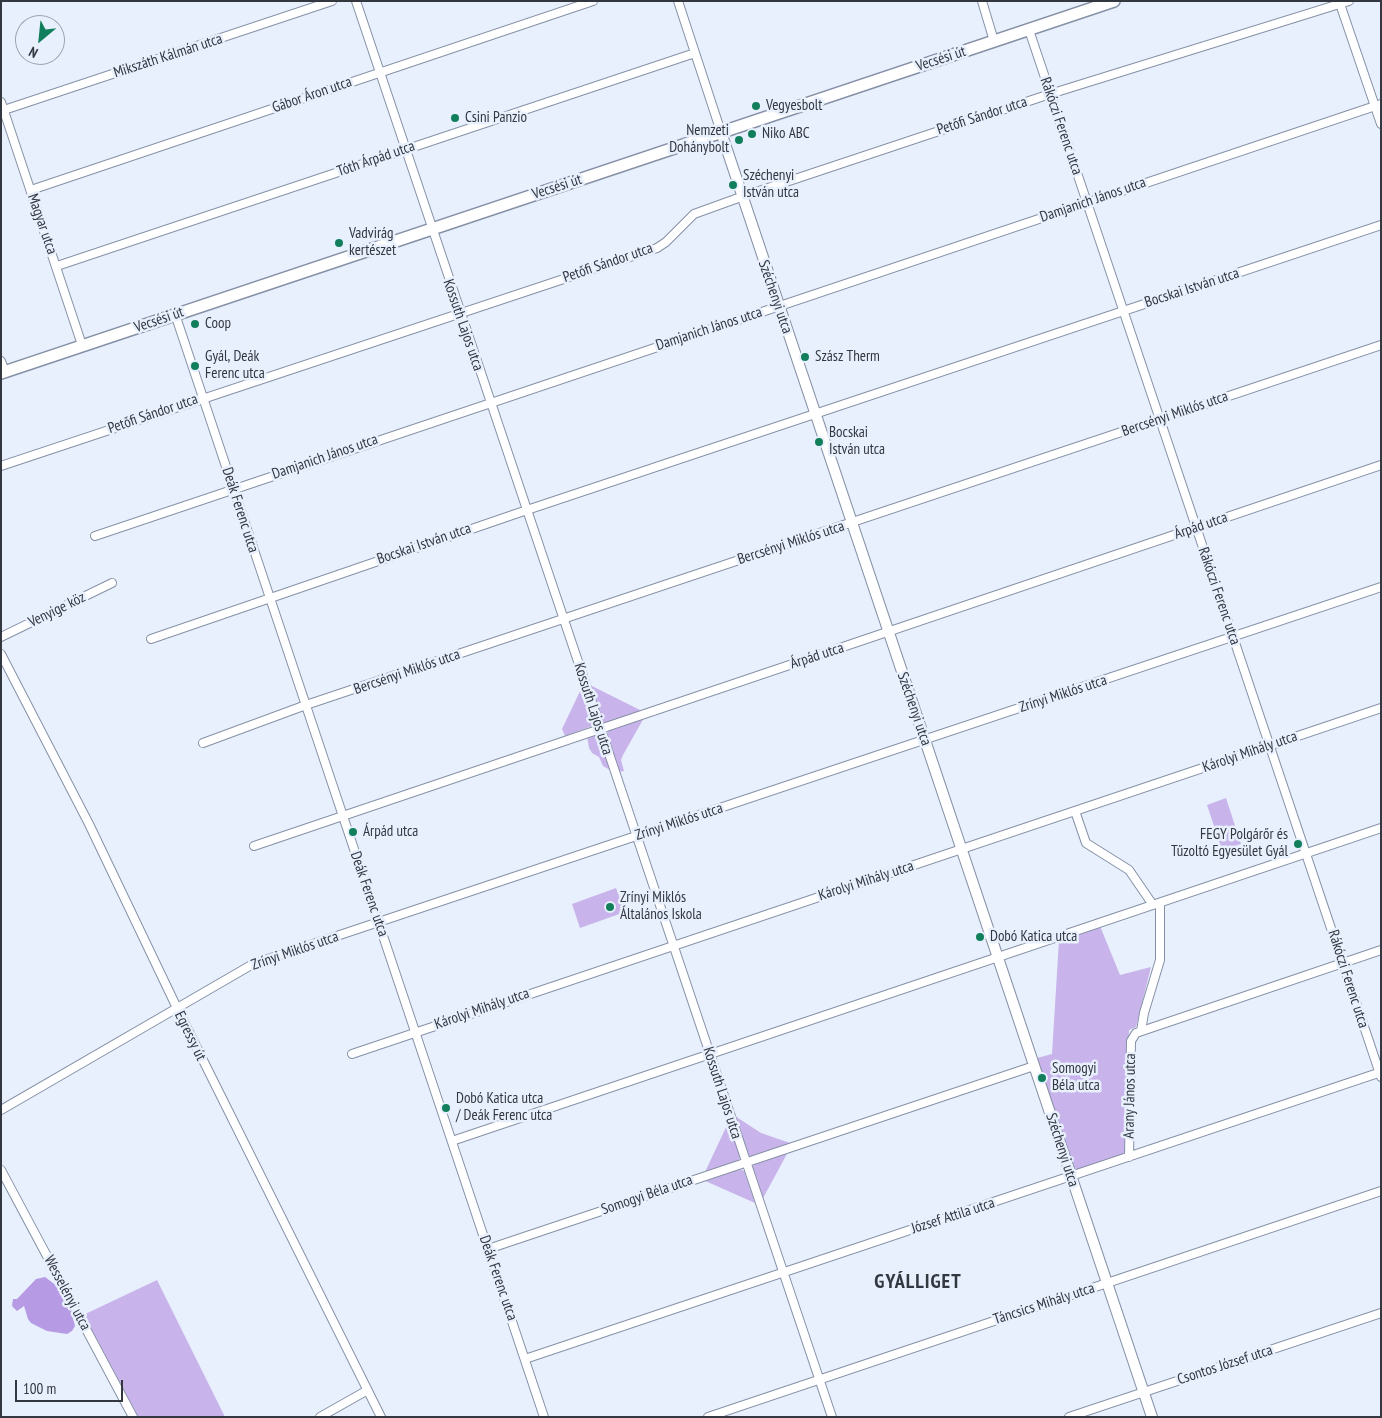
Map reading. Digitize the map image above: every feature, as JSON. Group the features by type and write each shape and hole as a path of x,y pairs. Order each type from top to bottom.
{"main road":[{"name":"Vecsési út","path":"2,369 176,314 1114,1"}],"street":[{"name":"Mikszáth Kálmán utca","path":"3,106 332,1"},
{"name":"Kossuth Lajos utca","path":"356,1 459,313 832,1417"},
{"name":"Gábor Áron utca","path":"31,190 593,1"},
{"name":"Széchenyi utca","path":"678,1 741,197 1152,1417"},
{"path":"982,1 994,41"},
{"name":"Petőfi Sándor utca","path":"1,466 657,248 694,214 741,197 1050,94 1349,1"},
{"path":"1339,3 1378,105 1381,124"},
{"name":"Rákóczi Ferenc utca","path":"1029,30 1380,1074"},
{"name":"Tóth Árpád utca","path":"57,266 695,53"},
{"name":"Damjanich János utca","path":"95,536 489,402 1378,105"},
{"name":"Magyar utca","path":"3,106 82,345"},
{"name":"Bocskai István utca","path":"151,639 526,510 1381,225"},
{"name":"Deák Ferenc utca","path":"176,314 202,398 544,1417"},
{"name":"Bercsényi Miklós utca","path":"202,743 563,619 1381,345"},
{"name":"Árpád utca","path":"254,846 342,814 1381,465"},
{"name":"Venyige köz","path":"1,637 112,583"},
{"name":"Zrínyi Miklós utca","path":"1,1110 253,964 925,741 1381,587"},
{"name":"Egressy út","path":"1,654 89,824 176,1008 366,1391 381,1417"},
{"name":"Károlyi Mihály utca","path":"352,1054 1381,708"},
{"path":"1075,811 1086,843 1129,870 1157,904 1160,960 1144,1013 1141,1031 1381,950"},
{"path":"452,1141 1381,828"},
{"name":"Arany János utca","path":"1129,1158 1133,1036 1141,1031"},
{"name":"Somogyi Béla utca","path":"488,1249 1034,1066"},
{"name":"József Attila utca","path":"525,1359 1380,1074"},
{"name":"Wesselényi utca","path":"1,1170 132,1417"},
{"name":"Táncsics Mihály utca","path":"708,1417 1381,1191"},
{"name":"Csontos József utca","path":"1069,1417 1381,1313"},
{"path":"320,1417 366,1391"}],"shaded area":[{"path":"588,684 642,711 606,723 601,721"},
{"path":"582,687 594,723 592,726 565,736 562,729"},
{"path":"645,716 621,760 624,771 619,772 606,735 609,730"},
{"path":"594,734 599,736 610,770 603,766 599,757 592,753 589,748 587,736"},
{"path":"1226,798 1241,844 1222,850 1207,805"},
{"path":"616,888 625,912 580,928 572,904"},
{"path":"1100,926 1120,975 1151,967 1136,1027 1129,1030 1126,1155 1073,1174 1037,1058 1052,1054 1059,940"},
{"path":"735,1116 761,1133 790,1143 751,1157 747,1155"},
{"path":"728,1123 740,1157 738,1162 705,1172"},
{"path":"788,1152 762,1200 752,1169 754,1164"},
{"path":"738,1168 744,1171 755,1203 703,1180"},
{"path":"45,1277 57,1286 71,1310 75,1326 67,1334 47,1331 31,1323 24,1306 17,1311 12,1306 13,1299 17,1299 36,1279"},
{"path":"157,1280 225,1417 134,1417 81,1316"}],"place":[{"name":"Vegyesbolt","path":"756,106"},
{"name":"Csini Panzio","path":"455,118"},
{"name":"Niko ABC","path":"752,134"},
{"name":"Nemzeti Dohánybolt","path":"739,140"},
{"name":"Széchenyi István utca","path":"733,185"},
{"name":"Vadvirág kertészet","path":"339,243"},
{"name":"Coop","path":"195,324"},
{"name":"Szász Therm","path":"805,357"},
{"name":"Gyál, Deák Ferenc utca","path":"195,366"},
{"name":"Bocskai István utca","path":"819,442"},
{"name":"Árpád utca","path":"353,832"},
{"name":"FEGY Polgárőr és Tűzoltó Egyesület Gyál","path":"1298,844"},
{"name":"Zrínyi Miklós Általános Iskola","path":"610,907"},
{"name":"Dobó Katica utca","path":"980,937"},
{"name":"Somogyi Béla utca","path":"1042,1078"},
{"name":"Dobó Katica utca / Deák Ferenc utca","path":"446,1108"}],"district":[{"name":"GYÁLLIGET","path":"918,1282"}]}
